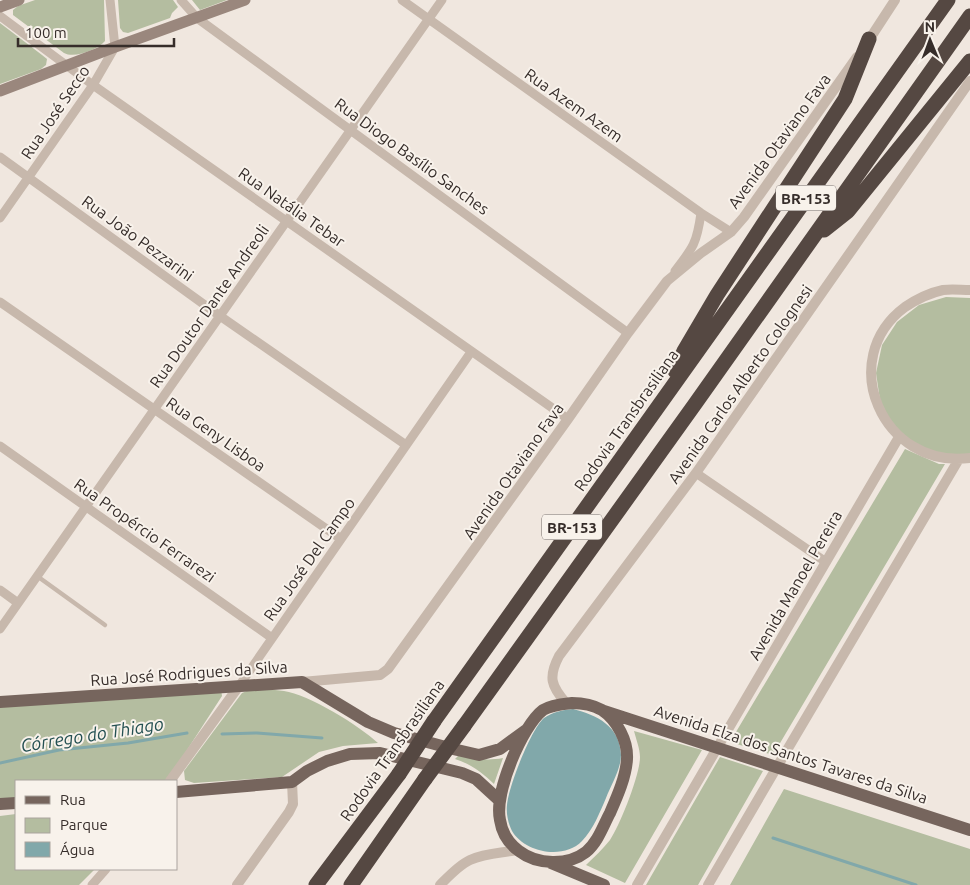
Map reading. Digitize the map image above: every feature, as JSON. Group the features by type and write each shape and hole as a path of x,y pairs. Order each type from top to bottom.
{"highway":[{"name":"Rodovia Transbrasiliana","path":"316,885 398,774 664,397 948,0"},
{"name":"BR-153","path":"351,885 970,16"},
{"path":"664,397 684,351 717,295 844,99 869,39"},
{"path":"809,242 848,211 970,61"}],"main road":[{"path":"0,7 19,0"},
{"path":"0,91 245,0"},
{"path":"302,682 368,722 394,733 479,755 500,749 526,730"},
{"name":"Rua José Rodrigues da Silva","path":"0,702 302,682"},
{"path":"548,862 574,858 586,852 595,843 613,806 625,772 626,744 621,732 602,710 585,704 566,703 546,709 537,716 526,730 513,758 500,801 499,819 510,845 525,856 548,862 604,885"},
{"name":"Avenida Elza dos Santos Tavares da Silva","path":"602,710 970,830"},
{"path":"178,792 292,782 307,771 328,761 350,754 380,753 462,773 476,779 500,801"},
{"path":"0,804 15,803"}],"street":[{"path":"110,0 115,47"},
{"name":"Rua Diogo Basílio Sanches","path":"181,0 197,18 628,333"},
{"name":"Rua Azem Azem","path":"402,0 701,214 730,232"},
{"name":"Rua Doutor Dante Andreoli","path":"0,629 442,0"},
{"name":"Avenida Otaviano Fava","path":"667,281 700,253 730,232 744,217 896,0"},
{"name":"Rua Natália Tebar","path":"0,16 93,85 568,419"},
{"name":"Rua José Secco","path":"0,218 93,85 115,47"},
{"name":"Avenida Carlos Alberto Colognesi","path":"566,703 552,680 552,669 696,473 970,81"},
{"name":"Rua João Pezzarini","path":"0,157 220,316 406,446"},
{"name":"Avenida Otaviano Fava","path":"380,674 395,662 628,333 692,249 698,233 701,214"},
{"path":"708,885 777,766 965,458 937,457 917,449 899,437 882,415 872,390 872,363 880,336 896,314 918,298 944,290 970,290"},
{"name":"Rua Geny Lisboa","path":"0,302 341,539"},
{"name":"Rua José Del Campo","path":"171,780 239,686 471,352"},
{"name":"Avenida Manoel Pereira","path":"637,885 899,437"},
{"name":"Rua Propércio Ferrarezi","path":"0,446 272,638"},
{"path":"696,473 826,562"},
{"path":"0,590 18,603"},
{"name":"Rua José Rodrigues da Silva","path":"302,682 380,674"},
{"path":"236,885 289,812 293,804 292,782"},
{"path":"440,885 470,860 492,853 517,850"},
{"path":"92,885 105,870"}],"lane":[{"path":"37,576 105,625"}],"green space":[{"path":"35,0 104,0 105,41 97,47 80,54 69,55 64,53 13,15 13,10 18,6"},
{"path":"118,0 173,0 178,7 170,18 128,33 123,32 120,28"},
{"path":"192,0 227,0 200,10"},
{"path":"0,23 47,59 46,65 41,69 0,84"},
{"path":"946,297 970,298 970,454 939,454 913,444 892,425 880,400 876,373 882,345 897,322 919,305"},
{"path":"905,449 939,464 945,464 773,755 730,742"},
{"path":"221,689 222,696 168,780 15,780 15,798 0,800 0,707"},
{"path":"249,690 294,693 320,704 347,720 378,743 343,746 319,752 282,777 194,783 185,780 184,771 242,693"},
{"path":"634,731 702,750 625,883 586,865 610,840 629,800 637,775 640,757"},
{"path":"459,755 481,759 503,758 494,784 476,769 455,759"},
{"path":"720,757 763,771 698,885 646,885"},
{"path":"784,789 970,849 970,885 730,885"},
{"path":"15,814 15,870 94,870 79,885 0,885 0,816"}],"water":[{"path":"573,709 606,723 612,729 620,745 621,760 599,815 586,837 574,847 565,851 555,852 535,849 518,839 512,831 507,815 508,797 521,759 539,724 551,714"}],"waterway":[{"name":"Córrego do Thiago","path":"0,763 59,750 128,743 187,733"},
{"name":"Córrego do Thiago","path":"222,734 257,733 322,738"},
{"name":"Córrego do Thiago","path":"773,838 916,885"}]}
